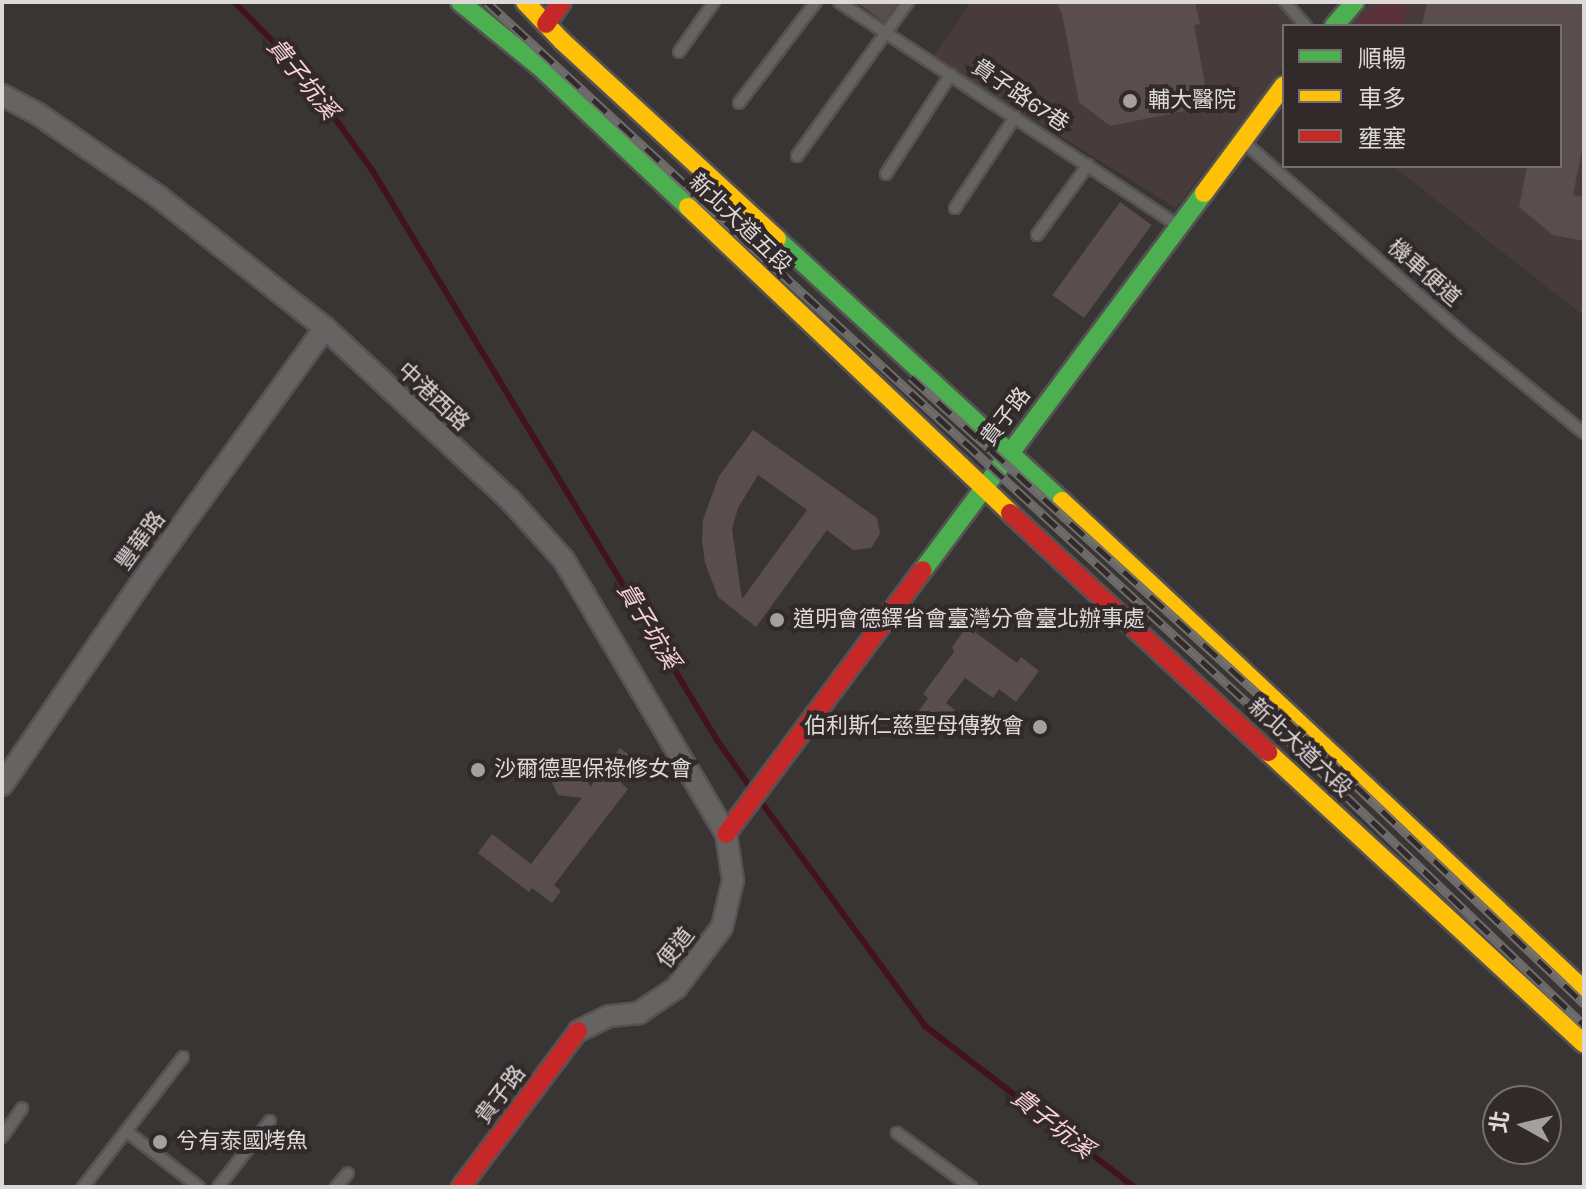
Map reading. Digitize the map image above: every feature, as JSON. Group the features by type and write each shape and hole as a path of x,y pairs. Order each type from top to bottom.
{"main road":[{"name":"新北大道五段","path":"460,2 540,67 982,487"},
{"path":"535,31 562,2"},
{"path":"1336,24 1355,2"},
{"path":"527,3 540,67"},
{"name":"新北大道五段","path":"535,31 562,41 1009,452"},
{"name":"貴子路","path":"726,834 1282,88"},
{"name":"新北大道六段","path":"1009,452 1584,990"},
{"name":"新北大道六段","path":"982,487 1584,1044"},
{"name":"貴子路","path":"461,1187 578,1031"}],"street":[{"name":"中港西路","path":"2,95 38,114 159,197 325,328 511,501 564,560 726,834"},
{"name":"豐華路","path":"2,785 152,567 325,328"},
{"name":"便道","path":"578,1031 593,1022 639,1013 658,1004 676,988 722,927 733,880 726,834"}],"lane":[{"path":"679,52 714,2"},
{"path":"739,103 816,2"},
{"name":"貴子路67巷","path":"839,2 1177,225"},
{"path":"797,156 908,2"},
{"path":"1285,2 1304,24"},
{"path":"886,174 951,74"},
{"path":"955,208 1015,117"},
{"name":"機車便道","path":"1242,140 1463,334 1584,433"},
{"path":"1037,235 1088,165"},
{"path":"83,1187 183,1057"},
{"path":"2,1137 22,1108"},
{"path":"218,1187 270,1121"},
{"path":"126,1131 199,1187"},
{"path":"897,1133 971,1187"},
{"path":"336,1187 348,1173"}],"shaded area":[{"name":"輔大醫院","path":"971,2 1290,2 1312,24 1282,24 1282,69 1176,208 933,57"},
{"path":"1371,2 1584,2 1584,316 1396,168 1562,168 1562,24 1352,24"},
{"path":"1377,2 1408,2 1403,24 1358,24"}],"building":[{"path":"856,2 898,2 884,22"},
{"path":"1056,2 1195,2 1200,24 1194,25 1209,106 1110,126 1079,102 1062,14"},
{"path":"1427,2 1584,2 1584,140 1573,195 1584,197 1584,241 1553,235 1519,207 1527,168 1562,168 1562,24 1422,24"},
{"path":"1120,202 1152,225 1084,318 1052,295"},
{"path":"753,430 877,518 880,534 871,548 853,550 827,530 756,627 718,597 705,563 703,520 719,476","holes":["758,475 807,510 742,599 732,529 738,508"]},
{"path":"967,626 1017,663 1021,657 1039,671 1016,702 999,689 993,698 965,678 946,703 955,710 936,736 913,719 928,698 923,694 954,652 952,647"},
{"path":"620,748 636,760 620,782 628,789 554,885 561,891 552,903 532,888 529,892 478,853 492,834 531,864 582,798 558,795 549,776 562,761 580,763 590,787"}],"waterway":[{"name":"貴子坑溪","path":"234,2 299,68 372,170 717,740 750,787"},
{"name":"貴子坑溪","path":"762,803 925,1026 1134,1187"}],"railway":[{"path":"487,2 1294,746 1584,1025"},
{"path":"911,377 1304,736 1584,1004"}],"traffic: fast":[{"path":"460,2 540,67 688,207"},
{"path":"1336,24 1355,2"},
{"path":"923,570 1204,193"},
{"path":"777,239 1062,501"}],"traffic: slow":[{"path":"525,2 562,41 777,239"},
{"path":"1204,193 1282,88"},
{"path":"688,207 1010,513"},
{"path":"1062,501 1584,990"},
{"path":"1268,752 1584,1044"}],"traffic: jam":[{"path":"546,24 562,2"},
{"path":"1010,513 1268,752"},
{"path":"726,834 923,570"},
{"path":"461,1187 578,1031"}],"place":[{"name":"輔大醫院","path":"1130,101"},
{"name":"道明會德鐸省會臺灣分會臺北辦事處","path":"777,620"},
{"name":"伯利斯仁慈聖母傳教會","path":"1040,727"},
{"name":"沙爾德聖保祿修女會","path":"478,770"},
{"name":"兮有泰國烤魚","path":"160,1142"}]}
